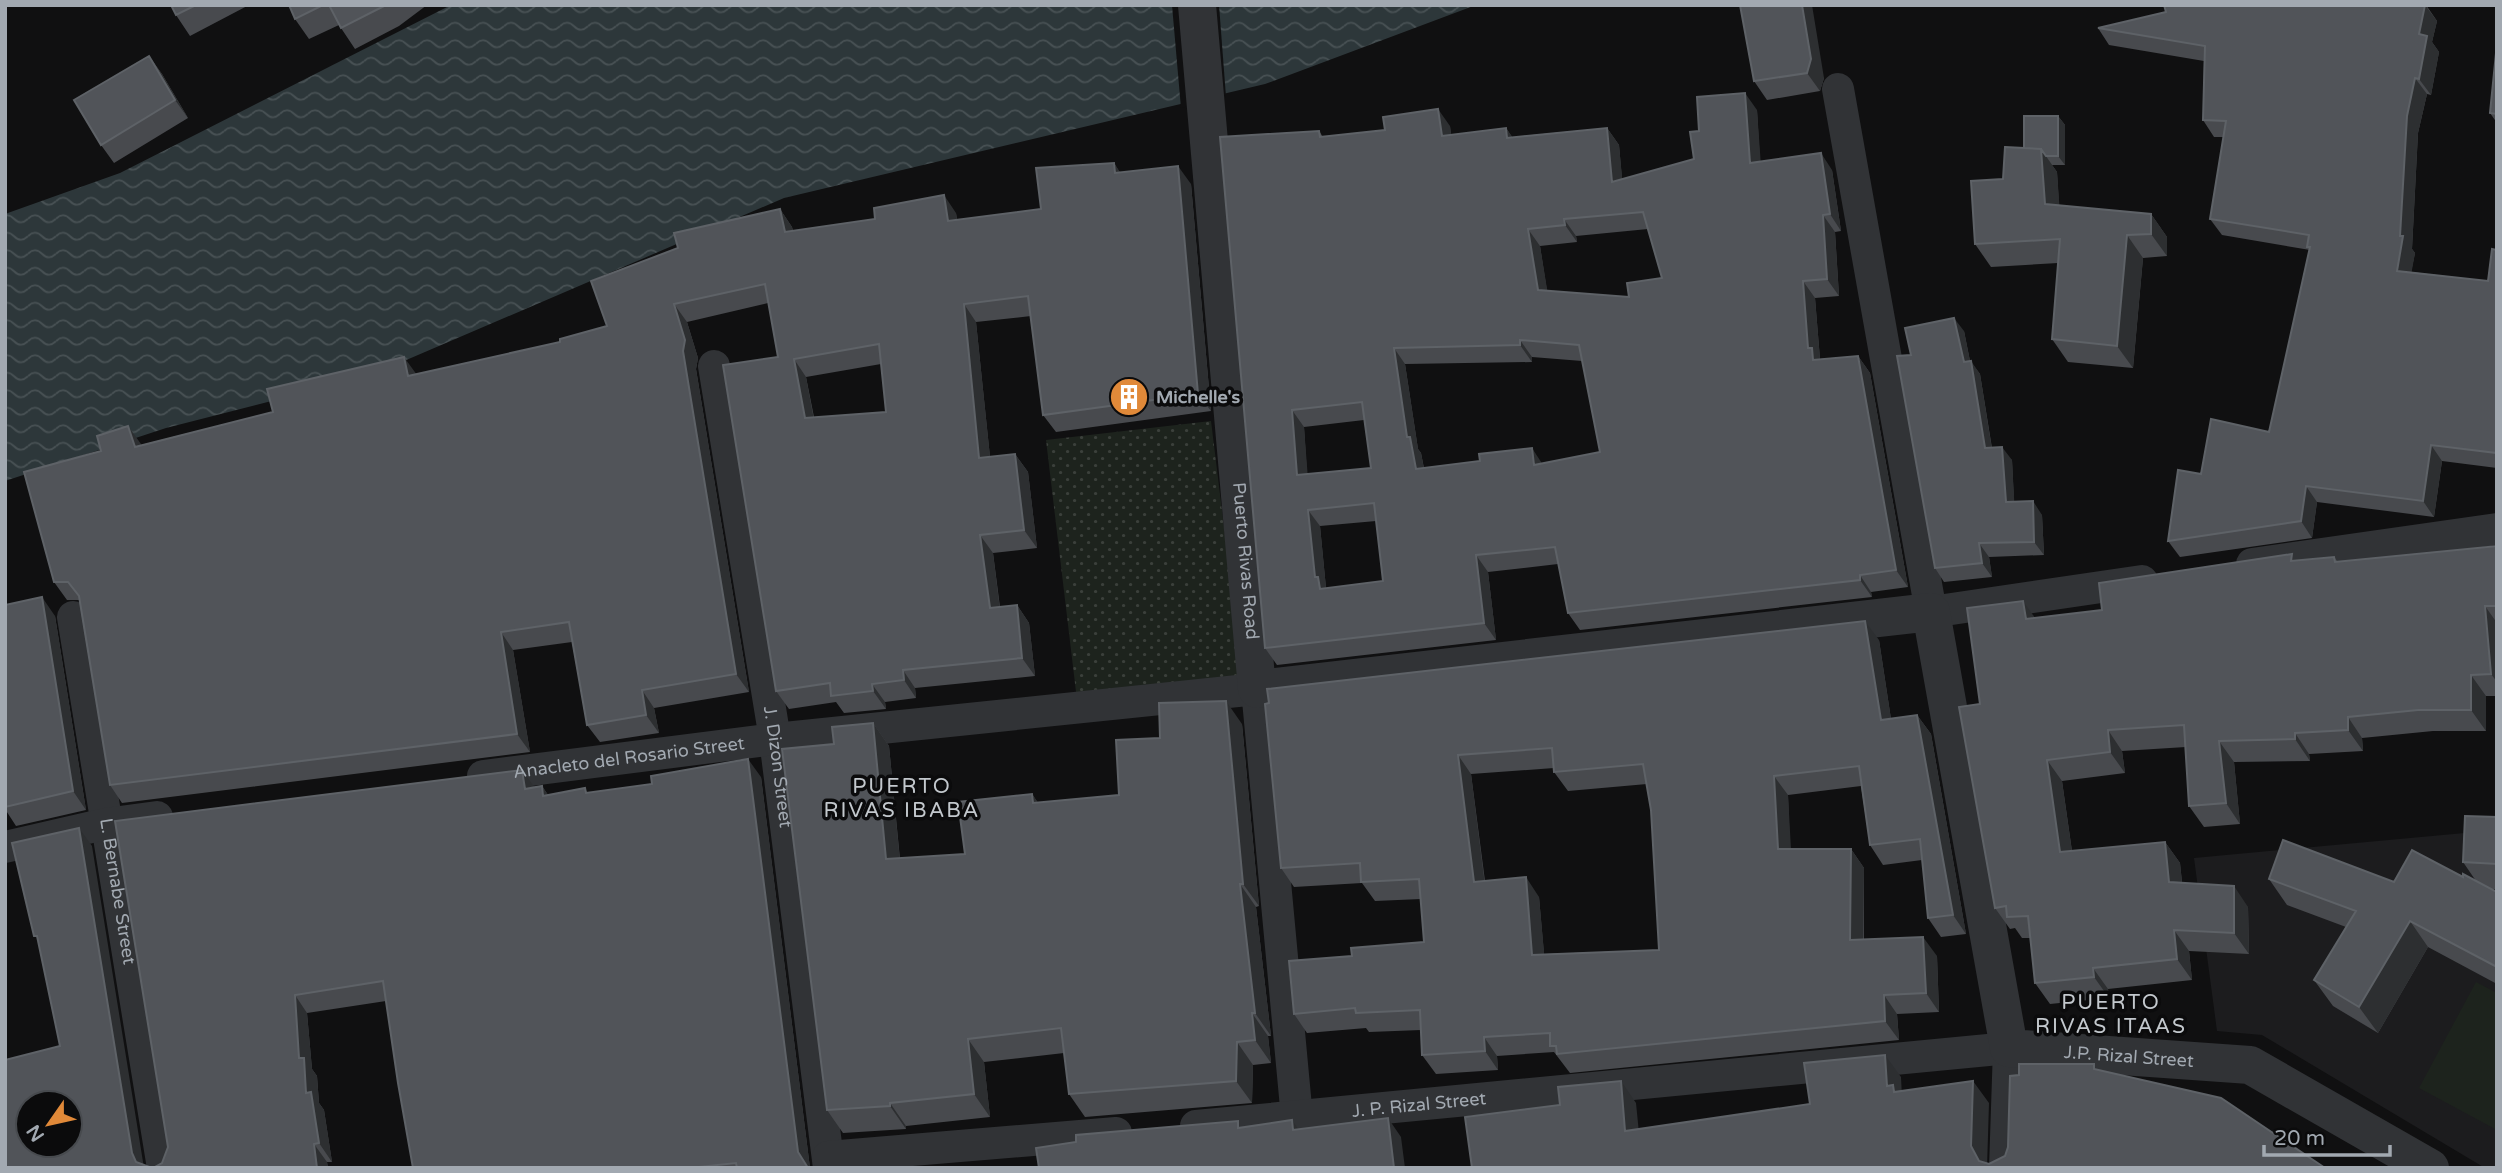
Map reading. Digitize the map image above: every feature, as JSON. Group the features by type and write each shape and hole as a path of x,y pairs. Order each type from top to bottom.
{"street":[{"name":"Puerto Rivas Road","path":"1196,5 1297,1118"},
{"path":"1838,89 2008,1048 2005,1168"},
{"name":"J. Dizon Street","path":"714,366 775,739 829,1162"},
{"path":"2217,569 2497,529"},
{"path":"1256,689 1931,612 2176,575"},
{"name":"L. Bernabe Street","path":"73,617 163,1168"},
{"name":"Anacleto del Rosario Street","path":"461,779 775,739 1256,689"},
{"path":"5,847 105,824 187,813"},
{"name":"J.P. Rizal Street","path":"2008,1048 2250,1065 2430,1168"},
{"name":"J. P. Rizal Street","path":"829,1162 2008,1048"}],"shaded area":[{"path":"1211,421 1243,682 1077,700 1046,440"},
{"path":"2497,830 2497,1168 2485,1168 2262,1035 2217,1031 2194,858"},
{"path":"2476,982 2497,993 2497,1130 2419,1088"}],"water":[{"path":"451,5 1476,5 1265,84 784,198 369,376 166,428 5,481 5,214 120,173"}],"pier":[{"path":"1172,5 1219,5 1226,97 1181,108"}],"building":[{"path":"171,5 196,5 176,15"},
{"path":"289,5 323,5 295,19"},
{"path":"329,5 386,5 341,28"},
{"path":"1740,5 1802,5 1811,59 1807,73 1754,81"},
{"path":"2164,5 2425,5 2419,34 2427,36 2419,79 2415,78 2407,116 2400,236 2403,236 2397,271 2488,281 2492,249 2497,250 2497,453 2431,445 2423,501 2306,486 2301,521 2168,541 2178,470 2201,474 2211,419 2269,432 2310,247 2307,247 2309,235 2210,219 2226,121 2203,120 2205,46 2098,28 2166,12"},
{"path":"2497,43 2497,114 2490,113"},
{"path":"149,56 175,100 101,145 74,100"},
{"path":"1745,93 1750,163 1821,153 1830,214 1823,215 1827,279 1803,281 1808,348 1812,348 1813,360 1858,356 1896,570 1860,575 1860,580 1568,613 1555,547 1476,555 1484,623 1265,648 1220,137 1319,131 1320,137 1385,130 1383,117 1438,109 1442,136 1506,128 1507,138 1607,128 1612,182 1694,159 1690,132 1699,131 1697,97","holes":["1643,212 1662,278 1627,283 1629,297 1538,290 1528,229 1565,225 1564,219","1520,340 1579,345 1600,452 1534,465 1532,448 1479,454 1480,461 1416,469 1410,437 1407,437 1394,348 1520,345","1362,402 1371,468 1297,475 1292,410","1374,503 1383,581 1320,589 1318,577 1315,577 1308,510"]},
{"path":"2024,116 2058,116 2058,156 2046,156 2041,149 2024,148"},
{"path":"2005,147 2041,149 2045,204 2151,214 2151,234 2127,235 2117,346 2052,339 2060,239 1975,244 1971,181 2003,179"},
{"path":"1114,163 1115,173 1178,166 1198,394 1043,415 1028,296 964,304 979,458 1015,454 1024,530 980,535 990,608 1017,605 1022,658 903,670 904,680 872,684 873,691 831,696 830,683 776,691 723,365 778,357 765,284 674,304 685,340 683,351 736,674 642,690 646,715 587,725 569,622 501,632 517,734 110,785 79,596 68,582 54,582 24,472 101,451 97,436 128,426 135,447 273,412 267,389 404,357 408,376 560,342 560,339 607,326 591,281 678,248 674,233 780,209 785,232 875,219 874,208 944,195 948,221 1041,209 1036,168","holes":["879,344 886,412 805,418 794,359"]},
{"path":"1954,318 1964,362 1971,361 1985,448 2002,447 2006,502 2033,501 2034,542 1979,543 1982,563 1935,568 1897,356 1911,355 1905,328"},
{"path":"2497,546 2497,606 2485,606 2491,674 2471,675 2471,710 2418,710 2348,717 2348,730 2295,733 2295,739 2219,741 2226,803 2189,806 2184,725 2108,730 2110,752 2047,760 2060,852 2165,842 2169,882 2234,886 2234,933 2174,930 2177,959 2093,968 2094,977 2035,983 2028,916 2007,917 2006,906 1995,908 1959,707 1980,704 1967,608 2023,601 2026,619 2102,610 2099,583 2292,554 2291,561 2334,557 2335,562"},
{"path":"42,597 73,791 5,807 5,605"},
{"path":"1865,621 1881,720 1917,715 1953,915 1928,918 1920,839 1870,845 1859,766 1774,776 1778,849 1851,849 1850,940 1923,937 1926,993 1884,995 1885,1021 1557,1054 1556,1046 1550,1046 1550,1033 1484,1037 1485,1051 1422,1055 1420,1010 1356,1013 1355,1008 1294,1014 1289,961 1352,956 1351,948 1424,942 1419,879 1361,882 1360,863 1281,868 1265,704 1269,703 1267,689","holes":["1552,748 1554,772 1643,764 1651,810 1659,950 1532,955 1526,877 1474,882 1458,755"]},
{"path":"1226,701 1243,884 1240,884 1255,1013 1252,1013 1255,1040 1237,1042 1236,1081 1069,1094 1061,1028 968,1039 974,1094 890,1103 890,1106 827,1110 782,749 834,744 832,727 873,723 886,859 965,854 958,802 1032,794 1033,803 1119,795 1116,740 1160,738 1159,703"},
{"path":"748,759 798,1152 808,1168 737,1168 736,1163 689,1168 413,1168 383,981 295,995 299,1058 304,1058 306,1093 311,1092 319,1143 314,1144 317,1168 153,1168 162,1163 168,1147 115,821 522,770 525,789 542,786 543,796 585,788 586,793 652,784 651,776"},
{"path":"2465,816 2497,817 2497,864 2463,862"},
{"path":"79,828 132,1153 136,1162 152,1168 5,1168 5,1060 60,1046 37,936 34,936 12,843"},
{"path":"2283,840 2394,882 2412,850 2497,892 2497,967 2410,921 2359,1007 2314,980 2356,911 2269,879"},
{"path":"1885,1055 1887,1086 1893,1085 1894,1092 1973,1081 1971,1146 1979,1161 1989,1164 2005,1156 2008,1147 2010,1076 2019,1075 2019,1064 2094,1064 2094,1069 2221,1098 2325,1168 1472,1168 1465,1117 1560,1105 1558,1087 1621,1081 1625,1131 1810,1104 1804,1063"},
{"path":"1388,1118 1394,1168 1039,1168 1036,1148 1076,1142 1076,1135 1238,1121 1238,1128 1292,1120 1293,1130"}],"place":[{"name":"Michelle's","path":"1129,397"}],"district":[{"name":"PUERTO RIVAS IBABA","path":"902,798"},
{"name":"PUERTO RIVAS ITAAS","path":"2111,1014"}]}
